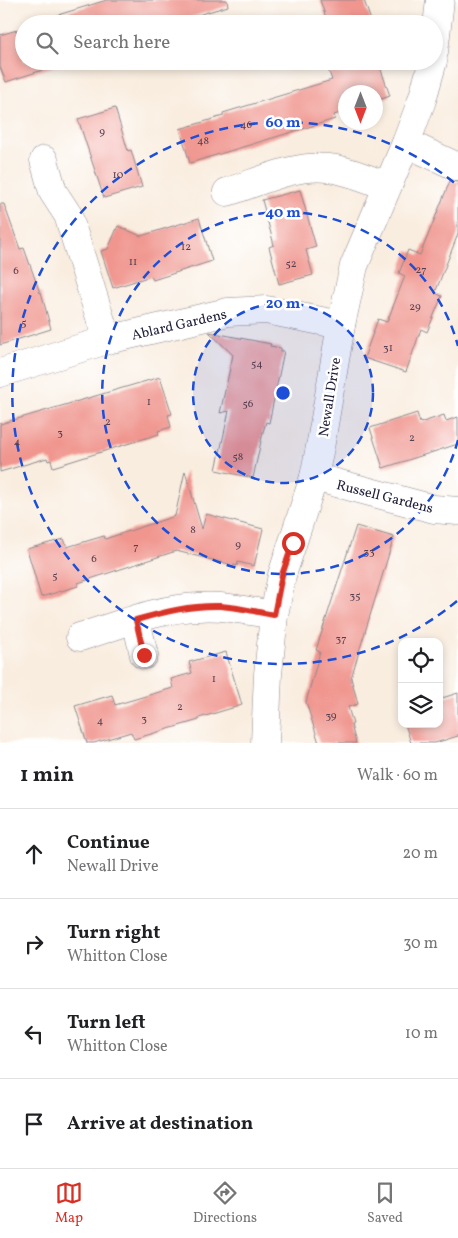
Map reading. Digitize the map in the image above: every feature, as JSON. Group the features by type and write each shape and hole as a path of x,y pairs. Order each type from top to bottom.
{"street":[{"path":"438,15 440,0"},
{"name":"Newall Drive","path":"265,743 268,674 274,615 282,575 314,477 341,325 354,266 406,142 422,100 430,70"},
{"path":"406,142 458,168"},
{"path":"44,160 53,192 68,216 107,340"},
{"path":"227,192 298,169 311,167 343,171 386,186"},
{"name":"Ablard Gardens","path":"0,373 107,340 228,312 266,310 341,325"},
{"name":"Russell Gardens","path":"314,477 434,509 458,510"},
{"path":"80,637 168,610 197,606 222,606 274,615"},
{"path":"136,620 144,655"}],"building":[{"path":"107,0 227,0 228,6 198,15 58,15"},
{"path":"320,0 364,0 369,15 325,15"},
{"path":"15,31 15,70 43,70 6,82 0,67 0,35"},
{"path":"328,70 381,70 390,96 383,98 383,85 338,85 338,114 334,115 335,119 190,163 180,129 223,116 223,113 332,80"},
{"path":"115,108 128,151 131,150 142,187 104,198 78,119"},
{"path":"450,181 458,182 458,234 435,293 442,296 427,332 421,329 406,372 364,358 378,319 387,322 405,276 399,273 408,250 420,255"},
{"path":"300,190 316,247 306,250 313,275 279,284 269,247 274,245 262,200"},
{"path":"0,204 4,204 20,249 24,248 41,292 51,329 0,345"},
{"path":"199,218 212,261 153,280 151,276 113,288 101,251 108,249 118,226 141,236"},
{"path":"209,332 271,344 270,346 281,348 281,351 284,351 269,423 266,422 263,432 253,478 216,470 229,411 220,413 233,355"},
{"path":"160,377 172,414 168,415 171,427 158,431 159,434 53,467 51,460 48,461 47,458 0,472 0,424"},
{"path":"417,413 420,423 444,415 446,421 458,417 458,444 383,468 370,428"},
{"path":"185,471 202,529 206,514 263,529 254,566 238,562 237,566 176,551 78,583 78,586 41,597 27,549 64,539 67,547 104,536 105,539 175,516"},
{"path":"356,526 394,537 351,678 358,704 348,707 356,743 319,743 306,702 320,652 316,650"},
{"path":"226,652 242,705 134,739 131,732 94,743 87,743 75,706 112,695 115,705 173,688 171,679 192,673 189,662"},
{"path":"458,693 458,736 435,743 411,743 406,728 443,728 443,698"}],"route":[{"path":"144,655 136,620 168,610 197,606 222,606 274,615 282,575 293,543"}]}
